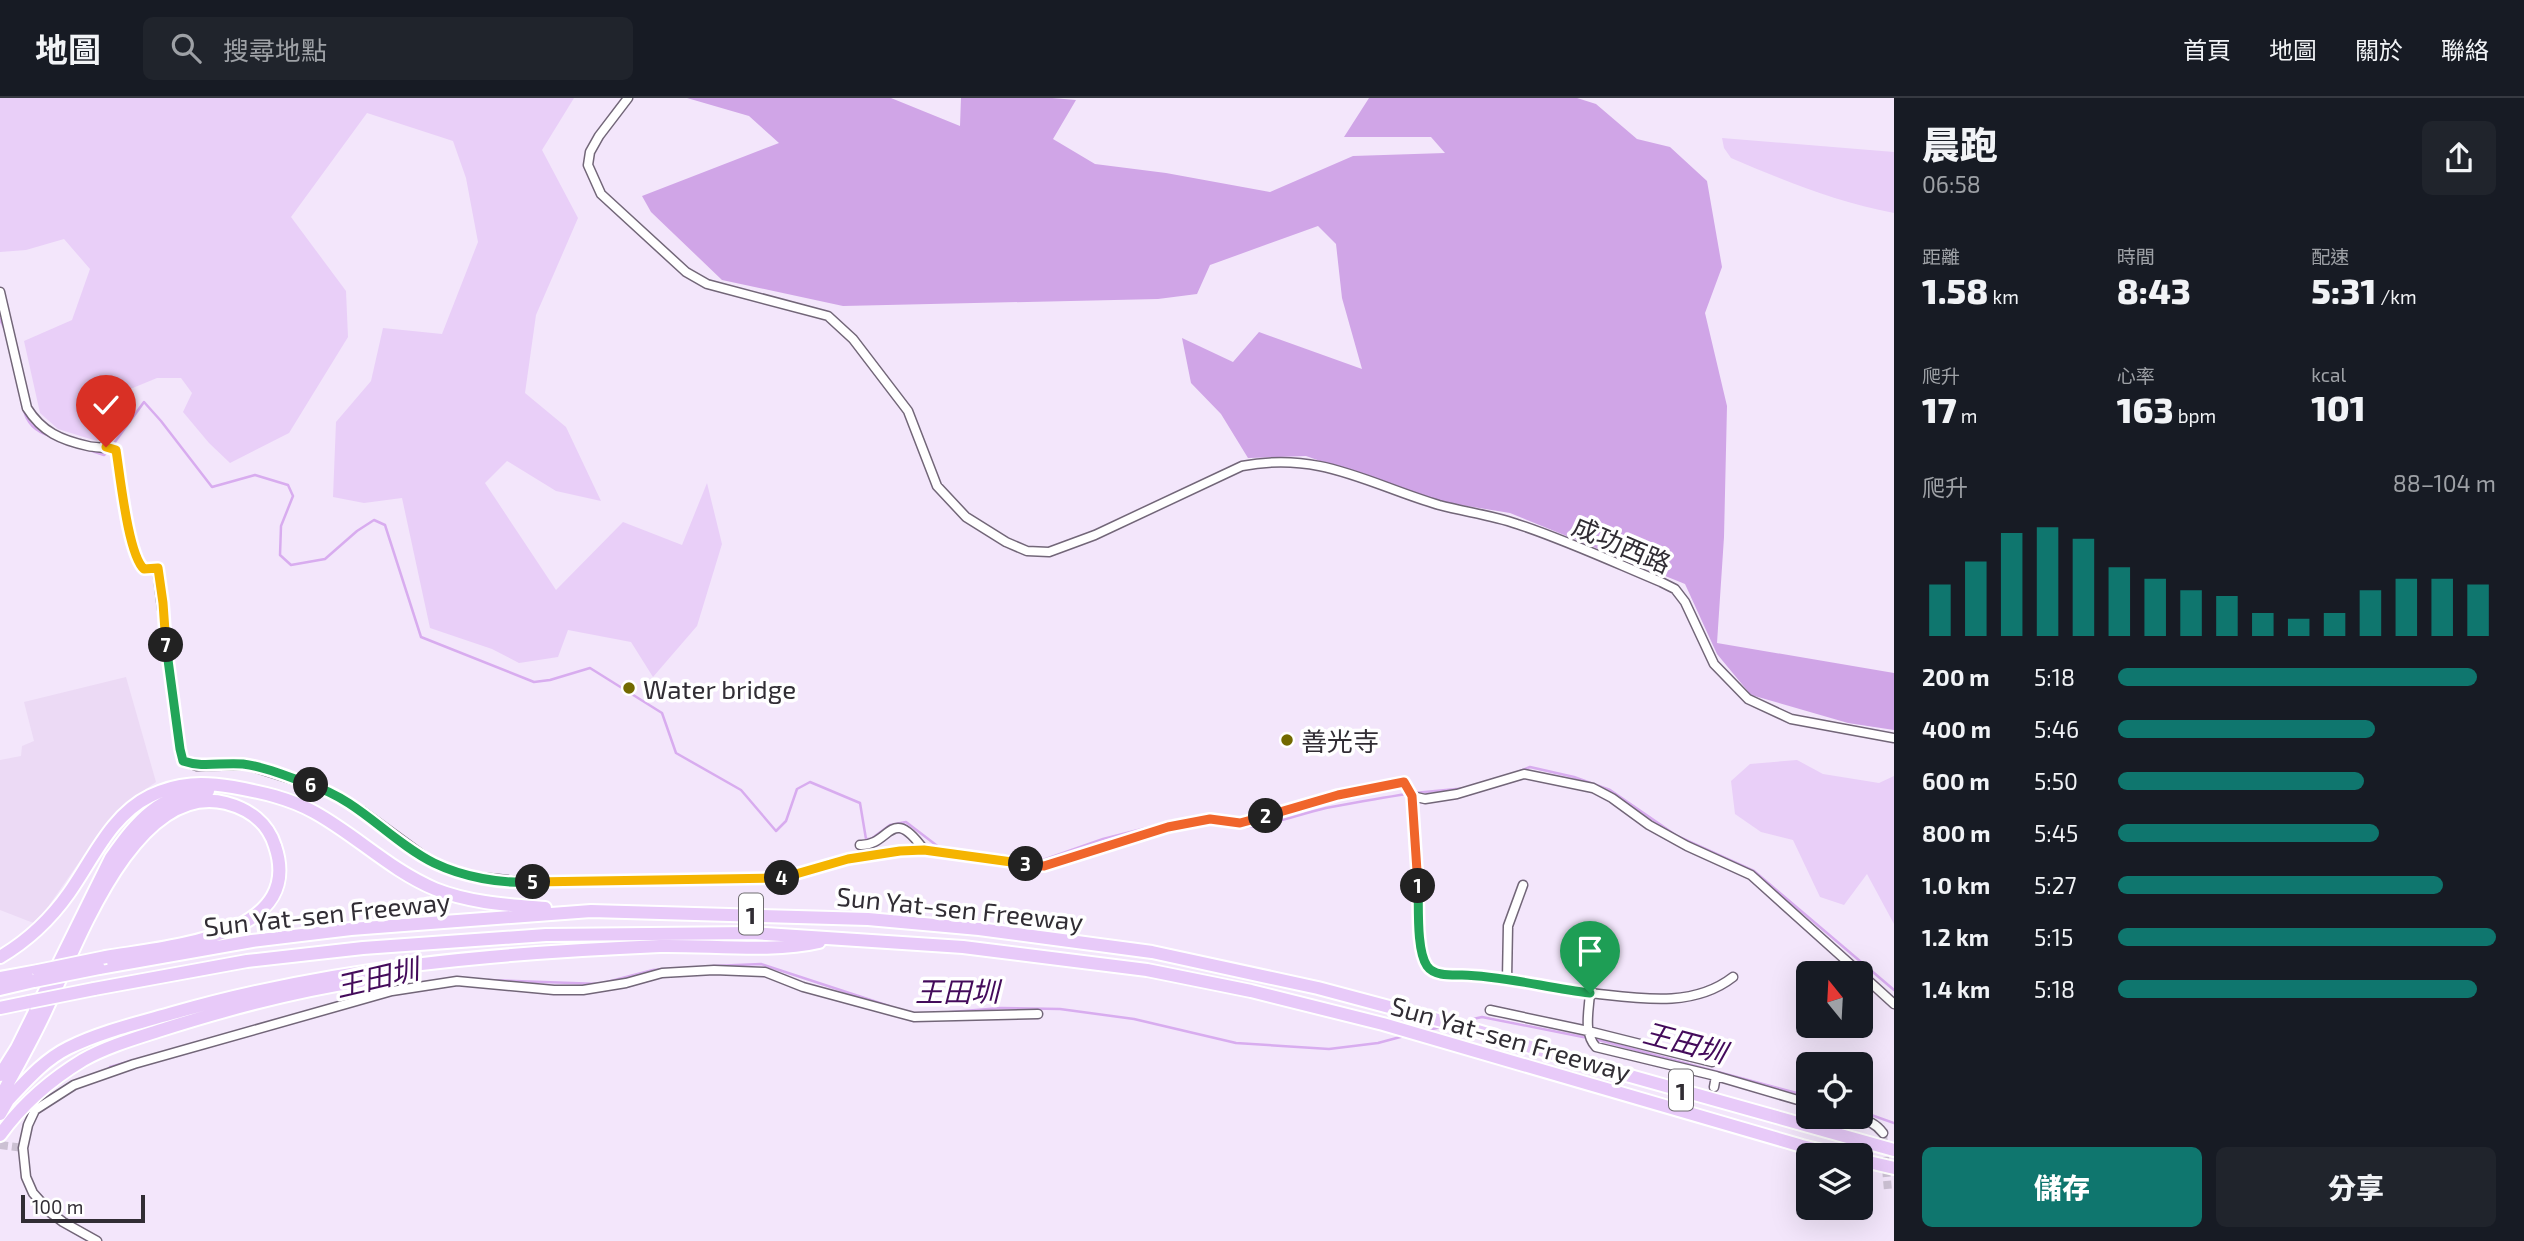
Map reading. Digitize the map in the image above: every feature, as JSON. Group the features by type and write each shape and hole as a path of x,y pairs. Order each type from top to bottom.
{"highway":[{"path":"0,957 23,943 51,917 117,822 133,807 149,796 187,783 210,783 240,788 294,802 316,813 369,851 436,890 489,903 591,911"},
{"path":"0,1075 17,1048 111,858 137,823 170,799 194,792 240,788"},
{"path":"0,978 36,976 106,957 196,941 231,930 253,919 269,901 276,886 279,867 276,848 261,822 250,813 235,806 208,801 178,808 144,834 127,852 112,875 42,1019 30,1056 4,1099 0,1114"},
{"name":"Sun Yat-sen Freeway","path":"0,989 36,976 99,968 252,941 351,929 591,911 813,916 979,929 1152,952 1247,971 1468,1028 1894,1150"},
{"name":"Sun Yat-sen Freeway","path":"0,1008 247,961 546,934 752,933 962,947 1147,970 1251,991 1383,1024 1797,1143"},
{"path":"4,1099 67,1048 213,1002 316,979 453,960 527,954 663,946 797,946 835,938"},
{"path":"0,1135 32,1096 85,1059 120,1044 237,1008 349,982 527,954"},
{"path":"1873,1163 1894,1168"}],"street":[{"path":"628,98 590,152 588,165 601,194 686,272 707,284 828,316 853,339 908,411 937,486 952,505 966,517 1016,548 1038,552 1061,548 1096,535 1242,466 1294,462 1318,466 1358,475 1439,505 1515,523 1661,582 1675,589 1685,602 1714,664 1748,699 1791,719 1894,738"},
{"path":"0,292 27,408 37,423 52,434 90,446 116,450 136,559 144,569 158,568 183,761 197,766 233,763 247,765 320,788 362,811 433,863 469,876 525,882 785,878 848,859 924,850 1044,866 1168,827 1210,819 1240,823 1338,795 1404,782 1411,793 1421,951 1432,971 1444,975 1490,976 1548,988 1646,999 1677,999 1719,988 1733,977"},
{"path":"1411,793 1425,799 1457,794 1524,774 1593,788 1687,846 1751,875 1847,961"},
{"path":"860,845 872,844 886,831 897,828 908,831 924,850"},
{"path":"1507,979 1508,926 1522,885"},
{"path":"97,1241 57,1218 33,1193 26,1177 23,1148 28,1125 35,1110 74,1085 134,1064 391,991 457,981 583,990 626,983 662,973 714,970 765,972 803,987 914,1017 1038,1014"},
{"path":"1873,985 1894,1004"},
{"path":"1590,993 1588,1031 1591,1042 1596,1047 1716,1076 1796,1099"},
{"path":"1490,1010 1712,1062"},
{"path":"1714,1087 1716,1076"},
{"path":"1873,1123 1883,1133"}],"shaded area":[{"path":"0,98 574,98 542,150 578,218 536,315 525,393 566,427 601,501 556,491 507,461 485,483 556,590 623,522 682,545 707,483 722,544 697,626 653,677 631,642 568,630 558,657 519,663 492,649 430,628 402,498 364,503 333,497 336,422 371,381 383,328 442,334 478,242 466,178 453,141 367,113 291,217 346,291 348,337 289,433 230,463 183,412 192,393 181,378 157,378 123,392 97,441 58,429 40,413 24,341 72,320 90,269 64,239 26,250 0,252"},
{"path":"687,98 891,98 960,126 961,98 1076,100 1053,139 1095,164 1166,173 1270,192 1353,156 1445,153 1431,137 1344,137 1369,98 1577,98 1596,104 1637,139 1670,147 1707,181 1722,267 1705,313 1727,406 1724,537 1717,643 1894,673 1894,730 1848,723 1751,695 1717,654 1685,584 1510,513 1430,500 1306,456 1248,458 1221,414 1191,383 1182,338 1233,362 1259,332 1362,369 1342,298 1336,244 1318,226 1210,265 1197,294 1158,299 843,306 722,280 651,212 642,196 779,143 749,116"},
{"path":"1722,138 1894,152 1894,213 1831,197 1731,158 1724,148"},
{"path":"126,677 156,782 123,805 100,832 36,924 0,910 0,760 21,756 22,746 34,741 24,702"},
{"path":"1797,760 1823,774 1879,783 1894,776 1894,924 1867,874 1844,905 1820,897 1793,840 1761,832 1735,814 1731,781 1750,764"}],"waterway":[{"path":"0,319 6,332"},
{"path":"112,446 144,402 212,487 255,475 288,485 293,496 281,526 280,555 291,565 325,559 374,520 385,525 421,637 534,682 590,668 662,713 676,753 741,790 776,831 786,821 797,789 810,782 860,803 866,839 871,839 890,825 906,822 940,848 1043,860 1103,839 1154,826"},
{"path":"24,410 33,427 50,436"},
{"path":"89,450 104,455 108,451"},
{"path":"1513,774 1530,767 1574,777 1610,790 1677,836 1754,871 1894,990"},
{"path":"1414,793 1467,788"},
{"path":"1208,823 1254,826 1326,808 1407,794"},
{"name":"王田圳","path":"713,966 761,964 889,1006"},
{"name":"王田圳","path":"607,982 665,969"},
{"name":"王田圳","path":"488,980 600,984"},
{"name":"王田圳","path":"939,1013 1001,1008 1060,1009 1134,1019 1236,1043 1329,1049 1378,1043 1404,1036"},
{"name":"王田圳","path":"1464,1021 1482,1017 1588,1038"},
{"name":"王田圳","path":"1424,1031 1441,1027"},
{"name":"王田圳","path":"1595,1039 1796,1093"},
{"name":"王田圳","path":"110,1067 131,1061"},
{"name":"王田圳","path":"1873,1116 1894,1123"}],"tunnel":[{"path":"1883,1133 1888,1191"},
{"path":"0,1145 23,1148"}],"place":[{"name":"Water bridge","path":"629,688"},
{"name":"善光寺","path":"1287,740"}],"route":[{"path":"106,447 116,450 136,559 144,569 158,568 183,761 197,766 233,763 247,765 320,788 362,811 433,863 469,876 525,882 785,878 848,859 924,850 1044,866 1168,827 1210,819 1240,823 1338,795 1404,782 1412,796 1421,951 1427,966 1444,975 1490,976 1548,988 1590,993"}]}
